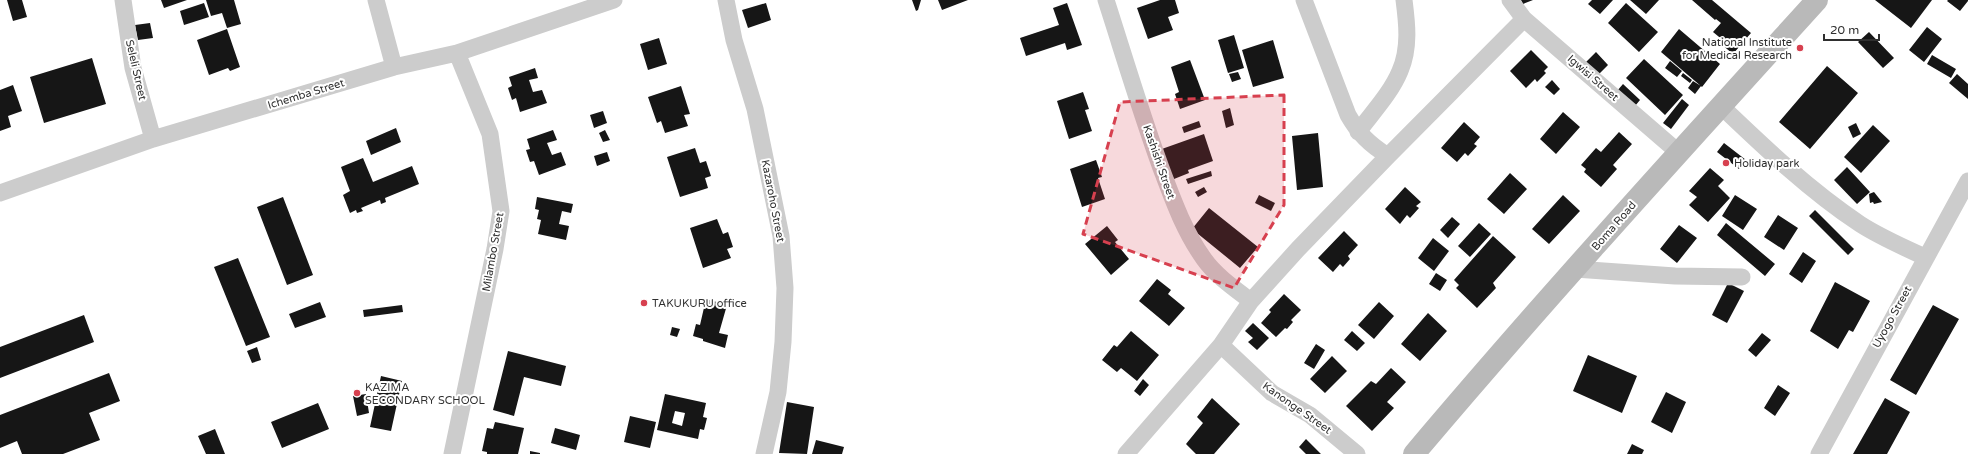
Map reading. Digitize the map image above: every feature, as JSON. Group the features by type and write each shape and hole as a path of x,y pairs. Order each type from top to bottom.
{"main road":[{"name":"Boma Road","path":"1414,454 1678,152 1817,0"}],"street":[{"name":"Seleli Street","path":"123,0 133,68 153,139"},
{"path":"376,0 394,67"},
{"name":"Ichemba Street","path":"0,193 153,139 394,67 457,53 614,0"},
{"name":"Kazaroho Street","path":"726,0 734,40 756,109 781,236 784,288 783,342 778,392 764,454"},
{"name":"Kashishi Street","path":"1106,0 1154,149 1177,211 1204,260 1225,281 1251,302"},
{"path":"1304,0 1340,96 1358,132 1372,145 1388,156"},
{"path":"1358,132 1389,90 1400,70 1406,50 1407,28 1404,0"},
{"name":"Igwisi Street","path":"1510,0 1524,19 1678,152"},
{"path":"1126,454 1221,345 1251,302 1388,156 1524,19"},
{"name":"Milambo Street","path":"452,454 495,249 501,212 490,134 457,53"},
{"path":"1721,106 1781,162 1823,198 1861,224 1893,242 1925,256"},
{"name":"Uyogo Street","path":"1819,454 1925,256 1968,181"},
{"path":"1575,269 1681,276 1742,277"},
{"name":"Kanonge Street","path":"1221,345 1272,392 1310,416 1357,454"}],"highlighted area":[{"path":"1284,95 1284,205 1234,288 1083,234 1120,102"}],"building":[{"path":"7,0 22,0 27,17 13,21"},
{"path":"161,0 187,0 164,8"},
{"path":"206,0 234,0 241,24 227,28 222,13 211,16"},
{"path":"912,0 921,0 918,10 916,11"},
{"path":"938,0 968,0 942,10"},
{"path":"1160,0 1175,0 1179,13 1168,17 1173,30 1148,39 1137,8"},
{"path":"1521,0 1533,0 1523,4"},
{"path":"1592,0 1613,0 1600,14 1588,4"},
{"path":"1630,0 1659,0 1646,14"},
{"path":"1692,0 1712,0 1751,33 1733,54 1721,44 1724,41 1713,32 1721,23 1716,19 1715,20"},
{"path":"1875,0 1932,0 1911,28"},
{"path":"1947,1 1968,1 1960,11"},
{"path":"204,3 209,17 184,25 180,11"},
{"path":"766,3 771,20 748,28 742,10"},
{"path":"1067,3 1082,45 1067,50 1065,43 1026,56 1020,38 1059,25 1053,8"},
{"path":"1626,3 1658,32 1639,52 1608,23"},
{"path":"150,23 153,38 138,40 135,25"},
{"path":"1927,27 1942,39 1924,62 1909,50"},
{"path":"227,29 240,67 230,71 228,68 209,75 197,40"},
{"path":"1679,29 1720,64 1702,87 1661,52"},
{"path":"1869,32 1894,58 1883,68 1858,42"},
{"path":"1234,35 1244,68 1228,73 1218,40"},
{"path":"659,38 667,64 648,70 640,44"},
{"path":"1273,40 1284,78 1253,87 1242,50"},
{"path":"1531,50 1548,67 1544,71 1546,73 1537,82 1535,79 1526,88 1510,71"},
{"path":"1596,52 1608,65 1597,76 1585,63"},
{"path":"1932,55 1956,69 1951,78 1927,64"},
{"path":"92,58 106,104 44,123 30,77"},
{"path":"1644,59 1683,95 1665,115 1626,78"},
{"path":"1190,60 1205,100 1180,109 1175,94 1179,92 1171,67"},
{"path":"1670,61 1682,71 1677,77 1665,68"},
{"path":"1827,66 1858,93 1810,149 1779,122"},
{"path":"535,68 538,78 529,80 533,92 542,90 547,103 520,112 516,98 512,100 508,88 512,86 509,77"},
{"path":"1238,72 1241,79 1232,82 1229,74"},
{"path":"1683,73 1692,80 1690,83 1681,76"},
{"path":"1957,74 1968,84 1968,99 1949,83"},
{"path":"1552,80 1560,89 1554,95 1545,87"},
{"path":"1693,81 1701,86 1695,94 1688,88"},
{"path":"1623,84 1640,100 1635,106 1617,91"},
{"path":"13,85 22,111 8,116 11,127 0,131 0,90"},
{"path":"681,86 690,114 684,115 688,126 665,133 661,121 657,123 648,97"},
{"path":"1083,92 1089,109 1085,110 1092,131 1069,139 1057,101"},
{"path":"1682,99 1689,105 1671,129 1663,123"},
{"path":"1230,108 1234,125 1226,128 1222,111"},
{"path":"603,111 607,123 594,128 590,115"},
{"path":"1563,112 1580,127 1556,154 1540,139"},
{"path":"1199,121 1201,127 1184,133 1182,127"},
{"path":"1464,122 1480,137 1474,144 1477,146 1468,156 1465,153 1457,162 1441,148"},
{"path":"1856,123 1861,134 1853,138 1848,127"},
{"path":"1873,125 1890,141 1861,173 1844,157"},
{"path":"396,128 401,142 371,155 366,141"},
{"path":"553,130 557,140 547,143 552,155 561,152 566,165 539,175 534,161 530,162 526,150 530,149 527,139"},
{"path":"605,130 610,140 603,142 599,133"},
{"path":"1619,132 1632,144 1613,165 1617,169 1601,187 1584,172 1586,169 1581,165 1596,148 1601,152"},
{"path":"1318,133 1323,187 1297,190 1292,136"},
{"path":"1204,134 1213,161 1188,170 1189,173 1174,179 1159,150"},
{"path":"1724,143 1746,160 1739,169 1717,152"},
{"path":"695,148 700,163 706,161 711,176 705,178 708,188 680,197 667,157"},
{"path":"607,152 610,161 597,166 594,156"},
{"path":"363,158 373,182 412,166 419,184 385,198 386,202 381,204 380,200 361,208 363,211 357,213 356,210 350,213 343,195 350,191 341,167"},
{"path":"1096,160 1102,177 1098,178 1105,199 1082,207 1070,169"},
{"path":"1847,167 1870,192 1857,204 1834,180"},
{"path":"1710,168 1724,180 1718,186 1730,198 1708,222 1689,205 1697,197 1689,191"},
{"path":"1211,171 1212,176 1188,184 1186,179"},
{"path":"1510,173 1527,189 1504,214 1487,199"},
{"path":"1204,187 1207,192 1198,197 1195,192"},
{"path":"1405,187 1421,202 1416,206 1419,208 1410,218 1407,215 1400,224 1385,209"},
{"path":"1874,192 1882,202 1874,204 1873,202 1870,203 1869,194"},
{"path":"1259,195 1275,203 1271,211 1255,203"},
{"path":"1563,195 1580,211 1549,244 1532,229"},
{"path":"1735,195 1757,209 1743,230 1722,216"},
{"path":"283,197 313,275 287,285 257,207"},
{"path":"537,197 573,204 571,213 562,211 559,224 569,226 566,240 538,234 541,220 537,219 539,210 535,209"},
{"path":"1209,208 1258,247 1240,268 1192,229"},
{"path":"1815,210 1854,249 1848,255 1809,216"},
{"path":"1778,215 1798,228 1784,250 1764,237"},
{"path":"1452,217 1460,224 1448,238 1440,230"},
{"path":"717,219 723,234 728,232 733,247 727,249 731,258 703,268 690,228"},
{"path":"1479,223 1491,234 1470,257 1458,246"},
{"path":"1726,223 1775,264 1765,276 1717,235"},
{"path":"1679,225 1697,238 1677,263 1660,249"},
{"path":"1107,226 1118,240 1115,242 1129,259 1111,275 1085,244"},
{"path":"1344,231 1358,245 1348,256 1350,259 1343,267 1340,264 1333,272 1318,258"},
{"path":"1493,236 1516,257 1493,283 1496,288 1477,308 1456,288 1459,285 1454,280"},
{"path":"1433,238 1449,251 1434,271 1418,258"},
{"path":"1803,252 1816,261 1802,283 1789,274"},
{"path":"238,258 270,337 246,346 214,267"},
{"path":"1436,273 1447,280 1440,291 1429,284"},
{"path":"1157,279 1171,290 1168,294 1185,308 1169,326 1139,301"},
{"path":"1835,282 1870,301 1853,332 1849,330 1838,349 1810,331"},
{"path":"1728,283 1744,291 1727,323 1712,315"},
{"path":"1284,294 1301,310 1291,320 1293,322 1287,329 1285,328 1276,337 1261,323 1271,312 1269,310"},
{"path":"706,299 727,305 719,333 728,335 725,348 693,336 696,324 700,325"},
{"path":"320,302 326,317 295,328 289,314"},
{"path":"1379,302 1394,316 1374,339 1358,325"},
{"path":"402,305 403,312 364,317 363,310"},
{"path":"1933,305 1959,319 1916,395 1890,380"},
{"path":"1428,313 1447,331 1420,361 1401,344"},
{"path":"84,315 94,342 0,378 0,347"},
{"path":"1253,323 1269,338 1257,350 1248,342 1253,338 1245,331"},
{"path":"672,327 680,329 677,337 670,335"},
{"path":"1131,331 1159,355 1137,381 1121,368 1117,372 1102,360 1114,345 1117,347"},
{"path":"1352,331 1365,343 1357,351 1344,340"},
{"path":"1762,333 1771,340 1756,357 1748,350"},
{"path":"1316,344 1325,350 1314,369 1304,363"},
{"path":"257,347 261,360 252,363 247,351"},
{"path":"508,351 566,366 561,386 524,377 514,416 493,410"},
{"path":"1588,355 1637,376 1622,413 1573,391"},
{"path":"1332,356 1347,371 1325,393 1310,379"},
{"path":"1391,368 1406,382 1387,402 1394,408 1372,431 1346,406 1371,381 1376,384"},
{"path":"109,373 120,401 89,413 100,440 63,454 22,454 17,441 0,448 0,415"},
{"path":"381,376 402,381 391,431 370,427"},
{"path":"1143,379 1149,385 1140,396 1134,391"},
{"path":"1778,385 1790,393 1775,416 1764,408"},
{"path":"1666,392 1686,402 1672,433 1651,422"},
{"path":"366,394 369,413 357,416 353,396"},
{"path":"665,394 706,403 703,417 707,418 704,430 700,429 698,439 657,430","holes":["675,411 685,413 682,426 672,423"]},
{"path":"1212,398 1240,424 1214,454 1196,454 1186,444 1203,423 1197,417"},
{"path":"1885,398 1910,412 1887,454 1853,454"},
{"path":"787,402 814,407 807,454 779,453"},
{"path":"318,403 329,429 282,448 271,422"},
{"path":"630,416 656,422 650,448 624,442"},
{"path":"495,422 524,428 518,454 487,454 487,452 482,451 487,428 493,429"},
{"path":"555,428 580,435 576,450 551,443"},
{"path":"215,429 225,454 206,454 198,436"},
{"path":"1306,439 1321,454 1306,454 1299,447"},
{"path":"816,440 844,447 842,454 812,454"},
{"path":"1632,444 1644,450 1642,454 1627,454"},
{"path":"530,451 540,453 540,454 530,454"}],"place":[{"name":"National Institute for Medical Research","path":"1800,48"},
{"name":"Holiday park","path":"1726,163"},
{"name":"TAKUKURU office","path":"644,303"},
{"name":"KAZIMA SECONDARY SCHOOL","path":"357,393"}]}
